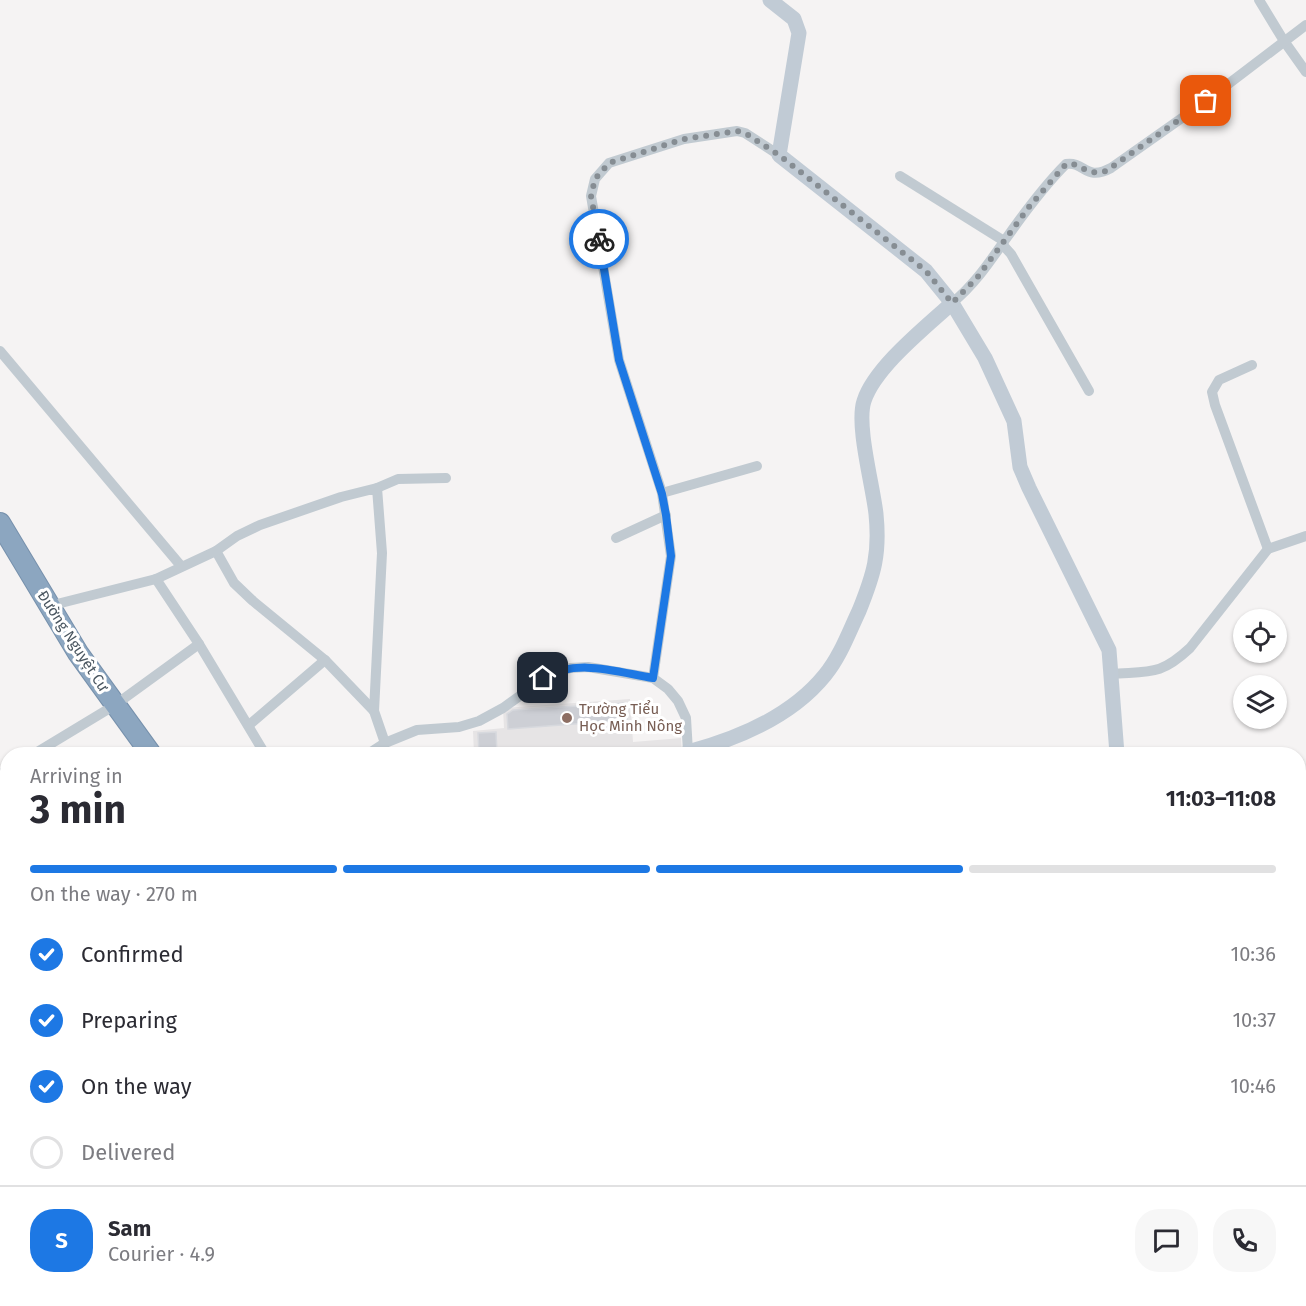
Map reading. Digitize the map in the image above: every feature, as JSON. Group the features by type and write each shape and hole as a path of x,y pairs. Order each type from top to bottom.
{"highway":[{"name":"Đường Nguyệt Cư","path":"0,523 78,653 146,747"}],"street":[{"path":"770,0 794,19 799,33 779,155"},
{"path":"1260,0 1284,41 1306,72"},
{"path":"708,747 722,743 777,716 816,686 838,655 866,592 878,548 876,513 862,427 863,402 875,379 977,278 1029,207 1066,164 1071,163 1091,173 1106,171 1206,101 1306,25"},
{"path":"653,678 671,556 666,515 662,494 619,360 591,196 595,179 609,163 684,139 737,131 745,133 779,155 926,271 952,303 986,358 1014,421 1020,467 1109,650 1116,747"},
{"path":"900,176 1003,243 1089,391"},
{"path":"0,351 181,566"},
{"path":"1252,365 1219,381 1212,388 1212,392 1268,549"},
{"path":"662,494 757,466"},
{"path":"48,606 156,579 216,551 237,536 260,525 377,488 398,479 446,478"},
{"path":"377,488 382,553 374,711 385,743"},
{"path":"616,538 666,515"},
{"path":"1111,674 1157,671 1178,659 1191,648 1268,549 1306,536"},
{"path":"216,551 234,583 325,660 374,711"},
{"path":"156,579 199,644 261,747"},
{"path":"46,747 115,705 199,644"},
{"path":"249,725 325,660"},
{"path":"379,747 417,730 459,727 480,721 503,708 549,675 570,668 588,667 653,678 668,689 683,709 686,718 688,747"}],"shaded area":[{"name":"Trường Tiểu Học Minh Nông","path":"630,699 633,742 681,738 682,747 474,747 473,731 504,728 503,708"}],"building":[{"path":"626,703 627,720 508,729 507,714 513,710"},
{"path":"496,732 497,747 479,747 478,733"}],"way so far":[{"path":"599,239 591,196 595,179 609,163 684,139 737,131 745,133 779,155 926,271 952,303 977,278 1029,207 1066,164 1071,163 1091,173 1098,174 1106,171 1206,101"}],"place":[{"name":"Trường Tiểu Học Minh Nông","path":"567,718"}],"route":[{"path":"543,678 570,668 588,667 653,678 671,556 662,494 619,360 599,239"}]}
